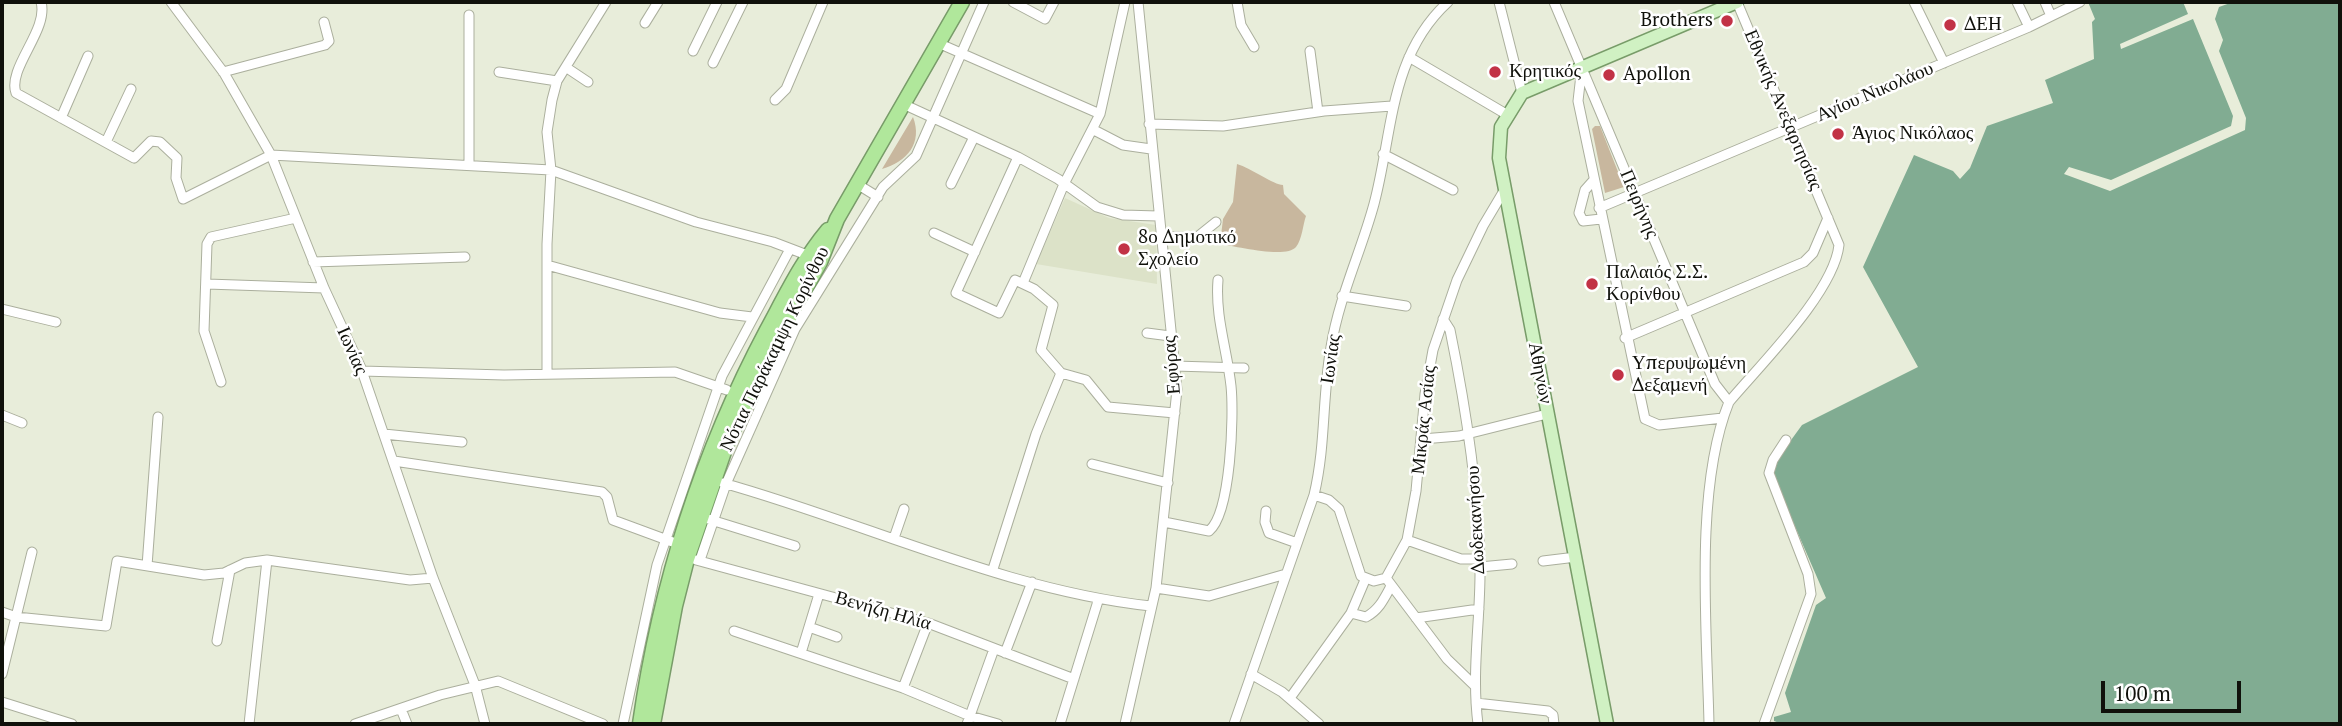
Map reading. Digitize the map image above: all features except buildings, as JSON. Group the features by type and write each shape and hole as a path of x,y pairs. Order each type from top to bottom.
{"highway":[{"name":"Νότια Παράκαμψη Κορίνθου","path":"640,724 639,681 672,542 742,409 791,326 837,219 962,2"},
{"name":"Νότια Παράκαμψη Κορίνθου","path":"653,724 675,606 694,560 707,518 707,479 743,377 807,255 837,219"}],"main road":[{"path":"1521,93 1737,2"},
{"name":"Αθηνών","path":"1521,93 1506,114 1499,137 1499,158 1607,724"}],"street":[{"path":"41,2 43,13 14,88 25,99 134,158 151,141 171,150 177,158 176,178 183,199 271,155 551,170 696,222 807,255"},
{"name":"Ιωνίας","path":"171,2 223,72 271,155 313,262 362,371 433,579 475,685 485,724"},
{"path":"547,372 547,265 551,170 547,132 557,81 606,2"},
{"path":"645,23 657,2"},
{"path":"693,51 717,2"},
{"path":"713,63 743,2"},
{"path":"775,100 786,89 823,2"},
{"path":"707,479 758,405 791,326 893,176 916,156 984,2"},
{"path":"1013,2 1045,19 1054,2"},
{"path":"1023,283 1065,184 1100,114 1125,2"},
{"name":"Εφύρας","path":"1125,724 1156,588 1175,413 1174,366 1138,2"},
{"path":"1237,2 1241,25 1254,47"},
{"path":"1499,2 1521,93"},
{"name":"Πειρήνης","path":"1555,2 1715,384 1729,402"},
{"name":"Εθνικής Ανεξαρτησίας","path":"1709,724 1708,510 1712,471 1723,418 1729,402 1820,292 1831,274 1839,245 1737,2"},
{"path":"1914,2 1944,63"},
{"path":"2018,2 2029,27"},
{"path":"2045,2 2050,16"},
{"name":"Ιωνίας","path":"1234,724 1314,495 1323,458 1331,346 1342,296 1375,200 1392,107 1409,57 1425,27 1444,4"},
{"name":"Αγίου Νικολάου","path":"1599,208 1791,129 2029,27 2076,4"},
{"path":"468,15 469,164"},
{"path":"223,72 325,46 329,41 324,22"},
{"path":"938,43 1100,114"},
{"path":"1310,51 1318,112"},
{"path":"61,118 88,56"},
{"path":"1409,57 1506,114"},
{"path":"1582,66 1578,101 1625,338 1645,419 1659,425 1723,418"},
{"path":"567,68 588,82"},
{"path":"499,72 557,81"},
{"path":"106,142 131,89"},
{"path":"903,104 1018,157 1065,184 1097,207 1111,212 1158,216"},
{"path":"1149,124 1223,126 1318,112 1392,107"},
{"path":"1094,130 1122,145 1151,149"},
{"path":"951,184 974,137"},
{"path":"1383,154 1453,190"},
{"path":"1018,157 957,293 999,313 1015,280 1023,283 1054,305 1041,350 1061,373 1086,380 1108,407 1175,413"},
{"path":"1593,181 1585,190 1578,213 1583,221 1601,219"},
{"path":"857,184 878,197"},
{"name":"Μικράς Ασίας","path":"1350,613 1366,617 1377,611 1407,540 1433,350 1443,319 1483,226 1506,188"},
{"path":"221,382 204,331 206,257 211,237 296,218"},
{"path":"1625,338 1804,262 1813,253 1828,218"},
{"path":"1160,236 1196,238 1216,222"},
{"path":"934,233 975,252"},
{"path":"707,479 723,388 752,317 790,249"},
{"path":"313,262 465,257"},
{"path":"547,265 720,313 752,317"},
{"path":"1164,522 1209,531 1219,519 1231,422 1231,383 1217,314 1218,280"},
{"path":"207,284 324,288"},
{"path":"1342,296 1406,306"},
{"path":"2,309 55,322"},
{"name":"Δωδεκανήσου","path":"1443,319 1450,330 1471,433 1478,499 1480,563 1475,686 1478,724"},
{"path":"1147,333 1170,336"},
{"path":"1174,366 1244,368"},
{"path":"362,371 504,375 547,372 675,372 723,388"},
{"path":"993,569 1036,434 1061,373"},
{"path":"1422,439 1471,433 1547,414"},
{"path":"2,415 22,423"},
{"path":"147,566 158,417"},
{"path":"384,434 462,442"},
{"path":"1764,724 1811,594 1808,574 1769,473 1773,460 1786,440"},
{"path":"394,461 602,492 607,497 613,520 672,542"},
{"path":"1092,464 1168,483"},
{"path":"707,479 1032,582 1098,601 1151,607"},
{"path":"1314,495 1329,500 1339,509 1353,560 1365,580"},
{"path":"894,538 904,509"},
{"path":"1266,511 1265,522 1269,533 1297,543"},
{"path":"707,518 795,547"},
{"path":"1407,540 1461,559 1480,563 1512,564"},
{"path":"2,674 32,552"},
{"path":"1543,561 1576,557"},
{"path":"249,724 267,560"},
{"path":"2,612 16,617 106,626 117,561 204,575 267,560 391,578 433,579"},
{"name":"Βενήζη Ηλία","path":"694,560 928,623 1074,679"},
{"path":"217,641 230,570"},
{"path":"1156,588 1209,596 1286,574"},
{"path":"1365,580 1389,582 1447,659 1475,686"},
{"path":"1290,698 1350,613 1365,580"},
{"path":"1005,653 1032,582"},
{"path":"801,653 820,594"},
{"path":"1060,724 1098,601"},
{"path":"1416,618 1479,609"},
{"path":"903,688 928,623"},
{"path":"809,627 837,636"},
{"path":"734,631 903,688 969,720 998,724"},
{"path":"969,720 994,649"},
{"path":"1251,674 1290,698 1319,724"},
{"path":"355,724 475,685 498,681 603,724"},
{"path":"623,724 639,681"},
{"path":"2,702 72,724"},
{"path":"1476,704 1548,711 1553,715 1554,724"},
{"path":"401,709 407,724"}],"shaded area":[{"path":"2088,2 2183,2 2188,14 2120,44 2121,49 2193,19 2233,116 2231,126 2111,180 2069,167 2064,174 2110,191 2245,130 2246,118 2219,51 2223,40 2215,19 2219,7 2233,2 2340,2 2340,724 1782,724 1774,721 1774,717 1791,712 1785,693 1816,605 1826,598 1770,469 1802,425 1918,367 1863,267 1914,155 1953,171 1960,179 1970,168 1987,126 2053,103 2045,80 2094,59 2092,22 2095,19"},
{"path":"913,117 916,135 911,150 899,162 882,169"},
{"path":"1600,126 1624,187 1605,193 1592,129"},
{"path":"1237,164 1283,185 1284,194 1306,216 1296,247 1272,252 1220,244 1223,219 1233,202"},
{"path":"1065,198 1109,218 1156,225 1157,284 1036,264"}],"place":[{"name":"Brothers","path":"1727,21"},
{"name":"ΔΕΗ","path":"1950,25"},
{"name":"Κρητικός","path":"1495,72"},
{"name":"Apollon","path":"1609,75"},
{"name":"Άγιος Νικόλαος","path":"1838,134"},
{"name":"8ο Δημοτικό Σχολείο","path":"1124,249"},
{"name":"Παλαιός Σ.Σ. Κορίνθου","path":"1592,284"},
{"name":"Υπερυψωμένη Δεξαμενή","path":"1618,375"}]}
